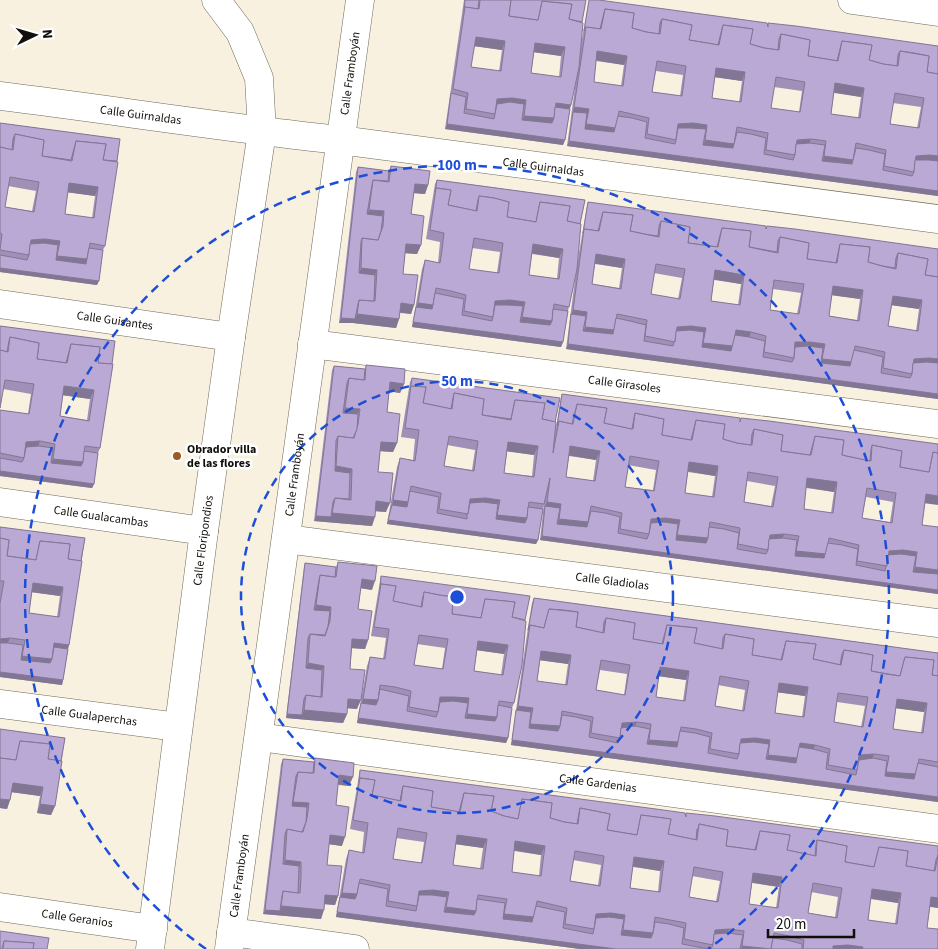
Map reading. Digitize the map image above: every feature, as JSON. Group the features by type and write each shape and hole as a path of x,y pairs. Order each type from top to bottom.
{"street":[{"name":"Calle Floripondios","path":"152,939 204,531 262,132 258,78 240,32 216,0"},
{"name":"Calle Framboyán","path":"230,941 260,737 360,0"},
{"path":"852,0 938,12"},
{"name":"Calle Guirnaldas","path":"0,96 88,106 262,132 340,140 938,219"},
{"name":"Calle Guisantes","path":"0,304 231,337"},
{"name":"Calle Girasoles","path":"312,344 938,424"},
{"name":"Calle Gualacambas","path":"0,502 204,531"},
{"name":"Calle Gladiolas","path":"286,539 938,623"},
{"name":"Calle Gualaperchas","path":"0,704 178,727"},
{"name":"Calle Gardenias","path":"260,737 938,829"},
{"name":"Calle Geranios","path":"0,907 152,939"},
{"path":"230,941 355,949"}],"building":[{"path":"465,0 479,0 478,9 465,7 464,11"},
{"path":"480,0 511,0 509,16 538,20 542,1 572,4 569,19 583,23 579,67 571,105 556,103 554,118 524,116 526,100 512,98 497,99 495,114 466,109 468,93 453,89 465,7 479,9","holes":["476,37 505,41 501,71 471,67","535,43 565,47 561,77 531,73"]},
{"path":"511,0 586,0 582,22 569,19 572,4 542,1 538,20 509,16"},
{"path":"589,0 767,23 768,27 768,23 796,26 938,46 938,74 927,72 929,56 914,53 900,51 897,66 883,64 869,60 872,45 842,41 837,61 808,56 810,40 781,34 778,50 764,48 750,44 753,29 723,25 718,45 689,40 692,25 662,19 659,34 646,32 632,28 634,13 605,9 600,29 586,27 584,31"},
{"path":"605,9 634,13 632,28 646,32 660,34 662,19 692,25 689,40 719,45 723,25 753,29 750,44 764,48 779,50 781,34 810,40 808,56 838,61 842,41 872,45 869,60 883,64 898,66 900,51 929,56 927,72 938,74 938,156 916,156 914,172 884,166 886,150 856,143 853,160 824,156 826,141 811,139 797,140 795,155 766,150 768,133 737,127 734,144 705,140 707,125 693,123 678,124 676,140 647,134 649,118 619,111 616,128 586,124 589,109 574,107 586,27 601,29","holes":["597,51 627,56 623,86 594,82","657,61 686,66 682,96 652,92","716,68 745,72 741,102 712,98","776,77 805,82 800,112 771,108","835,83 864,88 860,118 831,114","895,93 924,98 919,128 890,124"]},
{"path":"451,93 466,97 464,113 494,119 497,104 510,102 524,104 522,120 552,123 555,107 570,109 565,140 447,124"},
{"path":"573,112 587,113 585,129 614,132 618,116 632,118 647,122 645,138 675,144 678,128 706,129 703,145 733,148 737,132 751,134 766,138 764,154 793,160 796,144 825,145 822,161 852,164 856,148 869,150 885,154 883,170 912,176 915,160 938,161 938,191 569,141"},
{"path":"0,123 120,139 117,161 103,160 106,144 76,141 71,160 42,156 44,140 15,134 12,150 0,147"},
{"path":"15,134 44,140 42,156 72,161 76,141 106,144 103,160 118,162 105,246 90,243 87,259 57,256 60,241 45,239 31,240 29,255 0,250 2,234 0,233 0,147 13,150","holes":["10,177 39,182 34,212 5,207","69,183 98,187 94,218 65,214"]},
{"path":"391,166 430,171 428,185 415,184 411,214 424,216 421,245 406,244 403,274 418,275 414,305 401,303 399,319 357,314 359,300 375,301 377,270 361,268 362,238 378,240 383,226 384,211 369,210 373,180 389,182"},
{"path":"358,167 389,171 388,181 373,180 367,214 383,216 378,240 362,238 361,242 359,273 375,275 374,301 359,300 355,319 341,318"},
{"path":"437,180 585,200 580,224 567,221 570,206 540,202 536,222 507,217 509,202 494,198 479,196 476,211 448,205 451,190 436,188 435,192"},
{"path":"436,188 451,190 448,205 477,211 479,196 494,198 509,202 507,217 536,222 540,202 570,206 567,221 581,224 577,269 569,307 554,304 552,321 522,317 525,302 495,301 493,317 464,311 466,295 436,288 433,305 418,303 425,260 440,263 444,233 430,230","holes":["474,238 503,243 499,273 469,269","533,244 563,249 559,279 529,275"]},
{"path":"588,202 766,226 766,229 767,226 795,229 938,249 938,277 925,275 928,259 898,253 895,268 868,262 870,247 840,244 836,263 807,259 809,243 780,237 777,252 749,247 751,231 722,228 717,247 688,243 690,227 661,221 658,236 630,231 633,215 603,212 598,231 584,229 583,233"},
{"path":"603,212 633,215 630,231 659,237 661,221 690,227 688,243 718,247 722,228 751,231 749,247 778,253 780,237 809,243 807,259 837,263 840,244 870,247 868,262 896,269 898,253 928,259 925,275 938,277 938,359 914,359 912,374 883,368 885,352 855,346 852,362 822,359 825,344 795,342 794,358 764,352 766,336 751,332 736,330 733,346 703,343 706,328 691,326 677,327 675,342 645,336 647,320 617,314 614,330 585,327 587,312 573,310 584,229 599,231","holes":["596,254 625,259 621,289 592,284","656,264 685,269 680,299 651,294","715,270 744,275 740,305 711,301","774,280 804,284 799,314 770,310","833,286 863,290 859,321 829,316","893,296 922,300 918,331 888,326"]},
{"path":"30,244 58,245 56,260 86,264 89,248 103,250 99,281 0,268 0,255 27,260"},
{"path":"435,293 464,299 462,315 492,321 495,305 523,306 520,322 550,325 553,309 568,311 563,342 413,322 416,307 432,309"},
{"path":"571,314 586,316 583,331 613,334 616,318 646,325 644,341 673,346 676,331 704,332 702,347 731,351 735,335 749,337 765,341 763,357 792,362 795,347 808,346 823,348 821,363 850,366 854,350 883,357 881,373 910,378 913,363 938,363 938,394 568,344"},
{"path":"0,326 115,341 112,364 98,363 100,347 71,344 66,363 37,359 39,343 10,337 7,352 0,350"},
{"path":"10,337 39,343 37,359 67,363 71,344 100,347 98,363 113,364 100,448 85,446 83,462 53,459 55,444 40,441 26,442 24,458 0,453 0,410 29,414 34,384 5,380 0,408 0,350 8,352","holes":["64,386 94,390 89,421 60,416"]},
{"path":"366,365 405,369 404,384 390,382 387,412 400,414 397,443 381,442 378,472 393,473 390,503 376,501 375,517 332,513 335,498 351,500 352,469 336,466 338,436 354,438 360,409 345,408 349,378 365,380"},
{"path":"334,366 365,369 364,380 349,378 343,413 358,414 357,429 353,438 338,436 336,441 335,471 350,473 349,499 335,498 331,517 316,516"},
{"path":"412,378 560,398 555,422 542,419 545,403 515,400 511,419 482,415 484,399 454,393 451,409 423,403 426,387 411,386 410,390"},
{"path":"411,386 426,387 423,403 452,409 454,393 484,399 482,415 511,420 515,400 545,403 542,419 556,422 553,453 559,421 573,424 577,404 607,408 604,423 633,429 635,413 664,419 662,435 692,440 696,420 725,424 723,439 737,443 752,445 754,429 783,435 781,451 811,455 815,436 844,440 842,455 871,461 872,445 902,451 900,467 929,472 933,452 938,453 938,496 926,494 922,525 938,527 938,570 915,567 917,552 903,550 889,551 887,566 857,561 859,545 829,538 826,554 796,551 799,536 784,534 770,535 768,550 738,544 740,528 710,522 708,538 677,535 680,520 665,518 651,519 649,534 620,529 622,513 591,506 588,522 559,519 561,504 547,502 550,478 544,504 529,502 527,518 497,515 500,500 485,498 470,499 468,514 439,509 441,493 411,486 408,502 393,500 400,458 415,461 419,430 405,428","holes":["449,436 478,441 474,471 444,466","508,442 538,446 534,477 504,473","570,446 600,451 595,481 566,477","630,456 659,461 654,491 625,487","689,462 718,466 714,497 685,493","748,472 778,477 773,507 744,502","807,478 837,482 833,513 804,509","867,488 896,493 892,523 862,518"]},
{"path":"562,394 740,418 740,422 741,418 769,421 938,444 938,453 933,452 929,472 900,467 902,451 872,445 870,461 842,455 844,440 815,436 810,455 781,451 783,435 754,429 751,445 737,443 723,439 725,424 696,420 691,440 662,435 664,419 635,413 632,429 604,423 607,408 577,404 572,424 559,421 557,426"},
{"path":"26,447 53,448 51,463 81,466 84,451 98,453 94,484 0,471 0,458 22,462"},
{"path":"410,491 439,497 437,513 467,519 470,503 498,504 496,519 525,523 528,507 543,509 538,540 388,520 392,505 407,507"},
{"path":"545,506 560,508 557,524 587,527 591,511 605,513 620,517 618,533 647,539 651,523 664,522 678,524 676,540 706,543 709,527 724,529 739,533 737,549 766,554 769,539 797,540 795,556 824,558 828,543 842,545 858,549 856,565 885,571 888,555 916,556 913,572 938,574 938,590 542,536"},
{"path":"0,527 85,538 81,561 68,559 70,544 40,541 36,560 7,556 9,540 0,538"},
{"path":"0,538 9,540 7,556 36,560 40,541 70,544 68,559 82,561 69,645 54,643 52,659 22,656 25,640 0,639 0,603 4,581 0,581","holes":["33,583 63,587 59,617 29,613"]},
{"path":"338,562 377,566 375,581 362,579 358,609 372,611 368,640 352,639 350,669 365,670 361,700 348,699 347,714 304,710 306,695 322,697 324,666 308,663 310,634 325,636 330,621 331,607 316,605 320,575 336,577"},
{"path":"305,563 336,567 335,577 320,575 314,610 330,611 325,635 310,634 308,638 306,668 322,670 321,697 306,695 302,715 287,714"},
{"path":"381,576 530,596 525,620 512,617 515,602 485,599 481,618 452,614 453,597 424,592 421,607 393,601 396,586 381,584 380,589"},
{"path":"381,584 396,586 393,601 422,607 424,592 453,597 452,614 481,618 485,599 515,602 512,617 526,621 522,665 514,703 499,701 497,717 467,714 469,698 440,697 438,712 409,707 411,691 380,685 378,700 363,699 370,657 385,659 389,629 374,627","holes":["419,635 448,639 443,669 414,665","478,641 508,645 503,675 474,671"]},
{"path":"534,598 938,653 938,676 932,675 934,660 905,657 900,676 871,671 873,655 844,650 840,665 813,659 816,644 786,641 781,660 752,655 754,639 725,634 722,649 694,643 697,628 667,625 662,644 633,639 635,623 606,618 603,633 576,627 578,612 563,610 549,609 544,628 530,625 528,630"},
{"path":"549,609 578,612 576,627 604,633 606,618 635,623 633,639 663,644 667,625 697,628 694,643 723,649 725,634 754,639 752,655 782,660 786,641 816,644 813,659 841,665 844,650 873,655 871,671 900,676 905,657 934,660 932,675 938,676 938,762 919,759 916,774 886,772 889,756 859,755 857,770 828,765 830,749 815,745 800,743 797,758 768,755 770,740 741,739 739,754 710,749 712,733 696,729 681,727 678,742 649,740 651,724 637,722 622,723 620,738 591,733 593,717 562,711 560,726 530,724 533,708 518,706 530,625 544,628","holes":["541,651 571,655 567,685 537,681","601,660 630,665 625,695 596,690","660,667 689,671 685,701 656,697","720,676 749,681 744,711 715,706","779,683 808,687 804,717 775,713","838,693 868,697 863,727 834,722","897,699 927,703 923,733 893,729"]},
{"path":"0,643 23,645 21,660 50,663 54,647 68,649 63,680 0,672"},
{"path":"380,689 409,696 407,711 436,717 440,702 468,703 465,718 495,721 498,705 512,708 508,738 358,718 361,703 376,705"},
{"path":"516,710 531,712 529,728 558,731 562,715 576,717 591,721 589,737 618,743 621,728 635,726 650,729 647,744 677,747 680,731 695,733 710,737 708,753 737,759 740,743 754,742 769,744 766,759 796,763 799,747 813,749 828,753 826,769 856,775 859,760 873,758 887,761 885,776 914,779 918,763 938,767 938,797 512,740"},
{"path":"0,729 65,738 61,761 48,759 50,744 20,741 16,760 0,758"},
{"path":"20,741 50,744 48,759 62,761 55,806 40,804 43,787 13,783 10,800 0,799 0,758 16,760"},
{"path":"315,758 354,763 353,777 339,775 336,805 349,807 345,837 330,835 327,865 342,866 338,896 325,895 324,910 281,906 283,891 300,893 301,862 285,860 287,829 303,832 309,803 293,802 298,772 314,773"},
{"path":"283,759 314,762 313,773 298,772 296,776 292,806 307,807 306,822 302,832 287,829 285,834 283,864 299,866 298,893 283,891 280,911 265,910"},
{"path":"360,770 685,813 686,817 686,813 715,816 938,846 938,855 934,871 906,866 908,851 879,847 874,867 845,862 847,846 817,840 815,856 787,850 790,835 760,831 755,850 726,846 728,830 699,824 696,840 668,834 671,819 641,815 637,835 607,830 610,814 580,808 577,824 564,822 550,818 552,803 522,799 518,819 491,811 494,796 464,793 459,812 431,807 433,791 403,786 400,801 372,795 375,780 360,778 359,782"},
{"path":"360,778 375,780 372,795 401,801 403,786 433,791 431,807 460,812 464,793 494,796 491,811 518,819 522,799 552,803 550,818 564,822 578,824 580,808 610,814 607,830 637,835 641,815 671,819 668,834 697,840 699,824 728,830 726,846 756,850 760,831 790,835 787,850 816,856 817,840 847,846 845,862 874,867 879,847 908,851 906,866 935,871 938,855 938,898 931,897 927,928 938,929 938,949 862,949 863,947 848,945 833,946 833,949 803,949 804,940 774,933 771,949 742,946 744,931 729,929 715,930 713,945 684,939 686,923 655,917 653,933 623,930 625,915 611,913 596,914 594,929 565,924 567,908 537,901 534,917 504,914 507,899 478,895 476,911 446,907 449,892 433,890 419,891 417,906 388,901 390,885 360,879 357,894 342,893 349,850 364,853 366,840 368,823 353,820","holes":["398,828 427,833 422,863 393,859","457,835 487,839 483,869 453,865","515,841 545,846 541,876 512,872","575,851 604,856 600,886 570,881","634,857 664,861 660,892 630,888","694,867 723,872 718,902 689,897","753,873 782,877 778,908 749,904","813,883 842,888 837,918 808,913","872,889 901,893 897,924 868,920"]},
{"path":"359,883 388,889 386,906 416,911 419,895 432,895 447,897 444,912 474,915 477,899 505,903 503,919 532,922 536,906 565,912 563,928 593,934 596,918 609,917 624,919 621,935 651,938 655,922 669,924 684,928 682,944 709,949 616,949 337,912 340,897 355,899"},
{"path":"0,931 49,938 47,949 33,949 34,943 4,941 2,949 0,949"},
{"path":"714,934 743,935 740,949 711,949"},
{"path":"773,938 802,944 802,949 771,949"},
{"path":"4,941 34,943 33,949 3,949"}],"place":[{"name":"Obrador villa de las flores","path":"177,456"}]}
